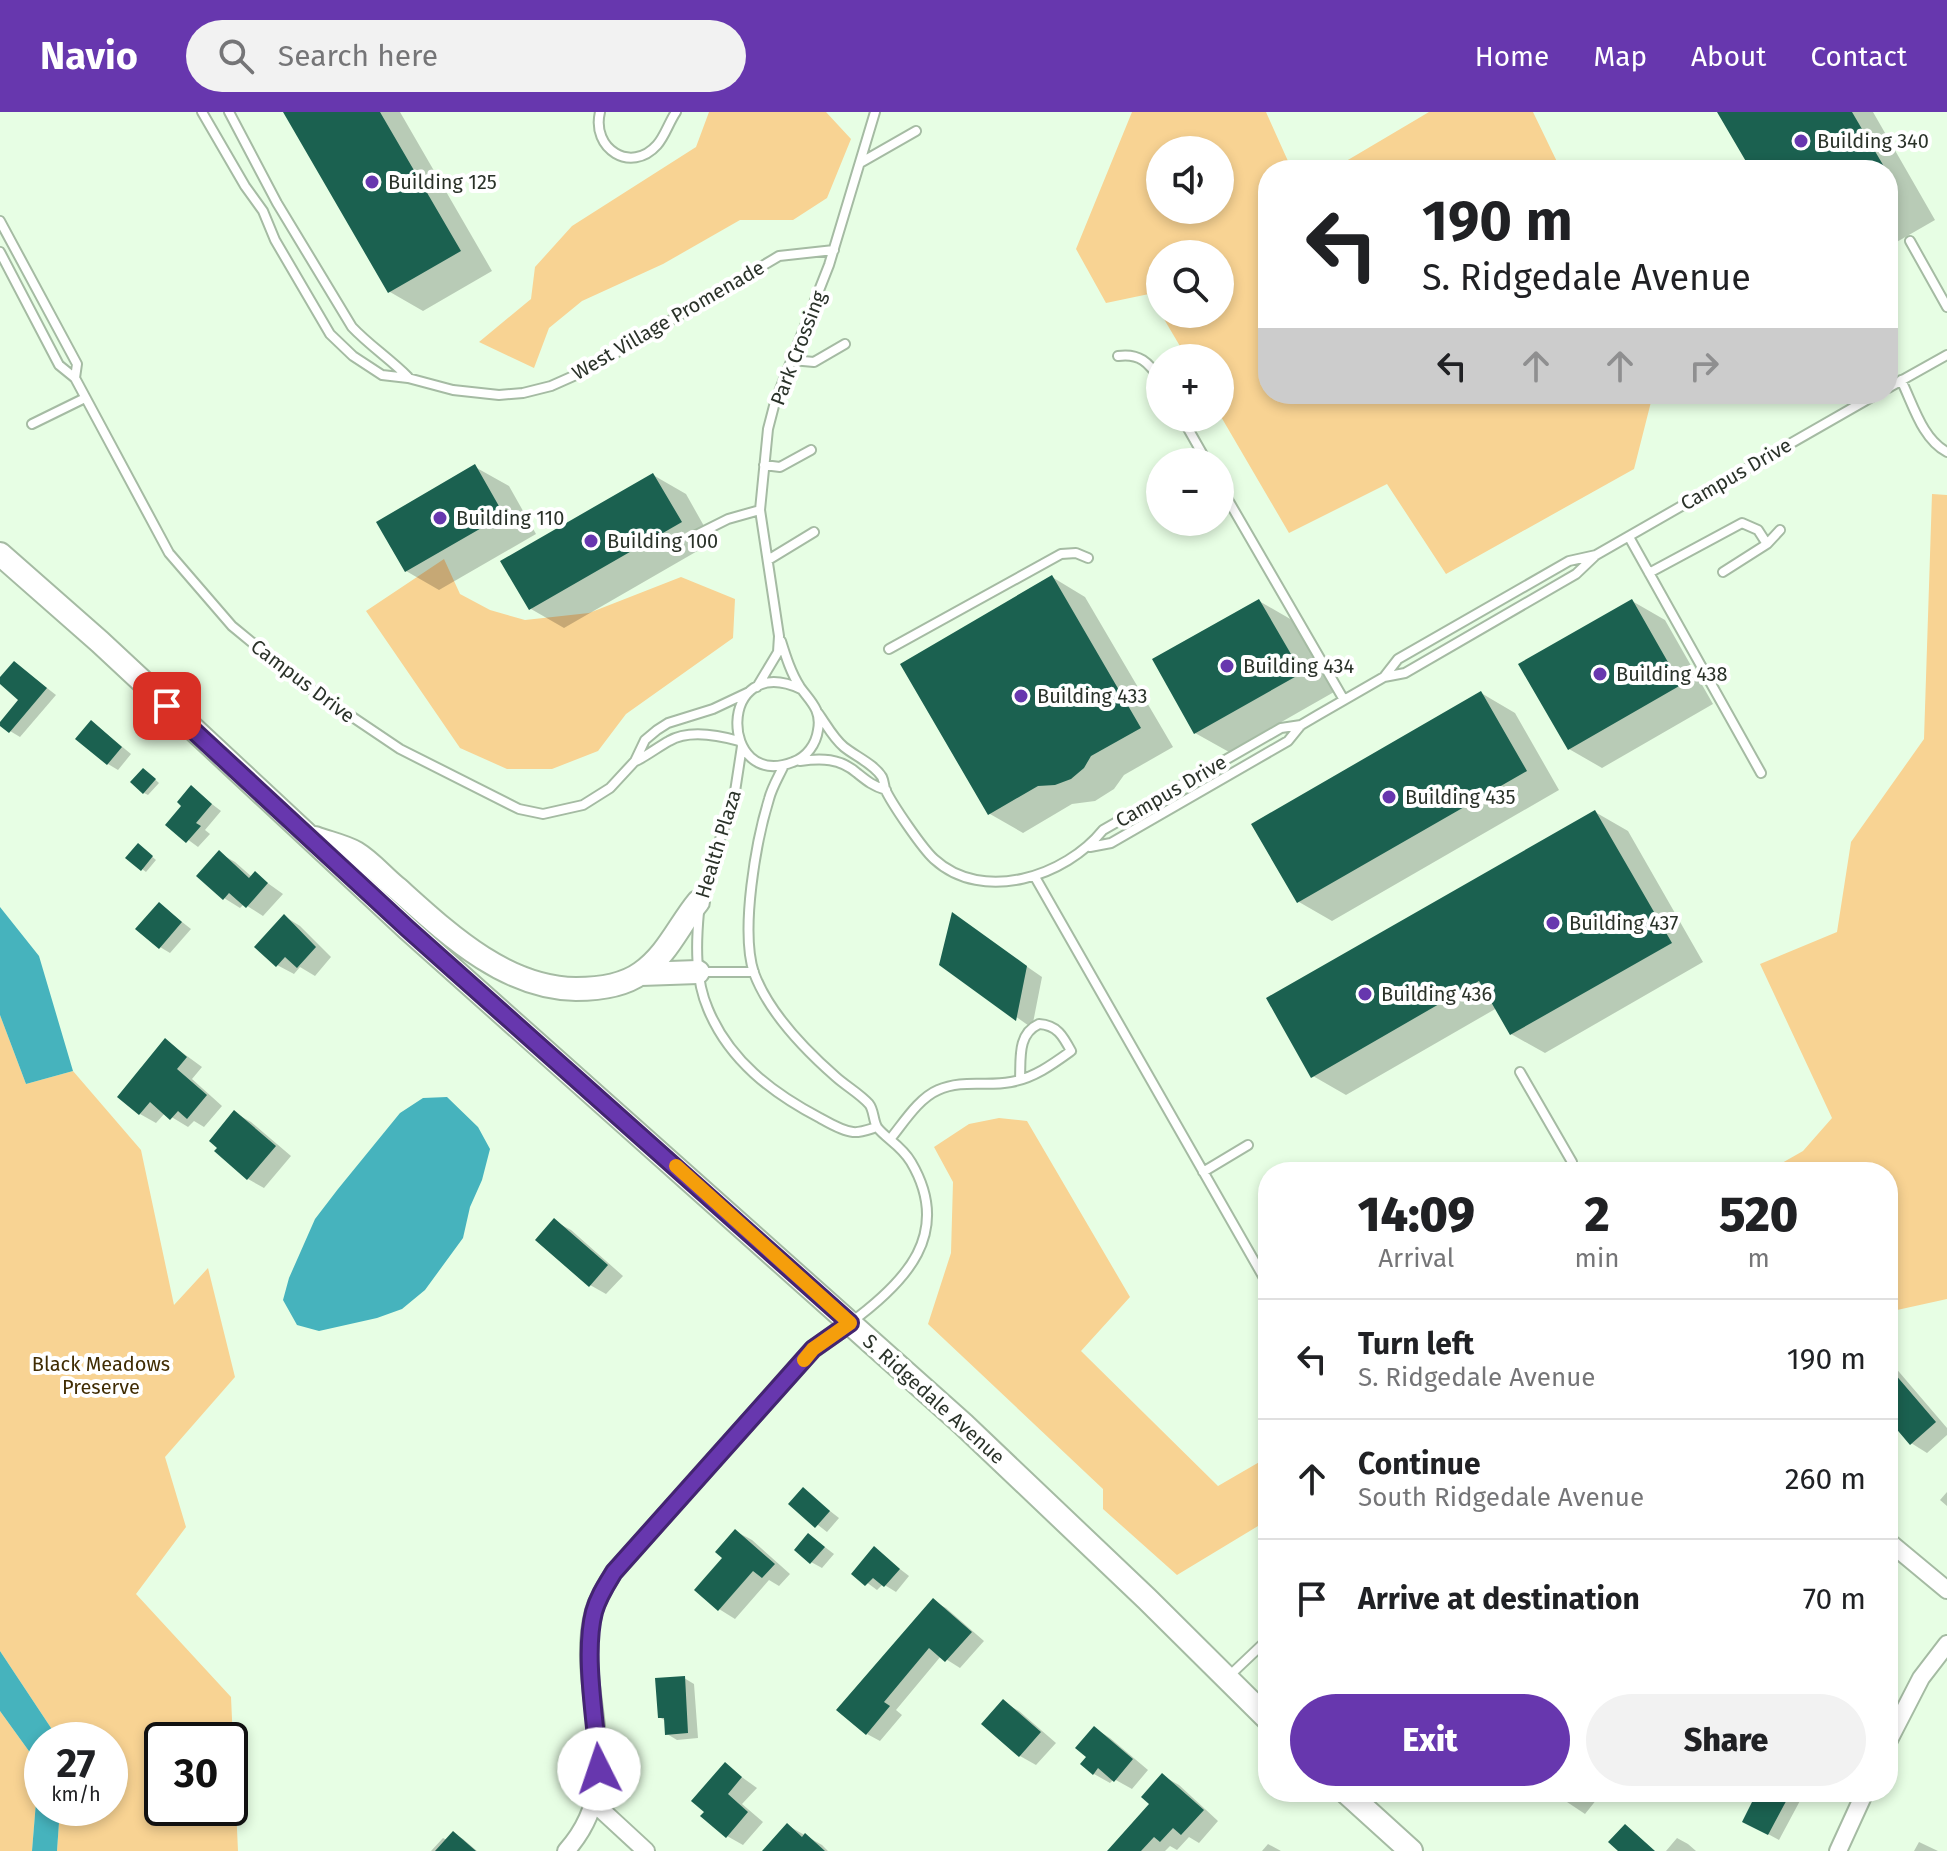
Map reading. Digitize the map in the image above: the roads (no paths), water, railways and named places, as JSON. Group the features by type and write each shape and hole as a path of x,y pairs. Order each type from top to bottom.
{"main road":[{"name":"S. Ridgedale Avenue","path":"0,554 100,642 303,833 1015,1472 1258,1709"},
{"path":"303,833 356,854 464,946 537,984 564,989 619,984 641,974 669,946 698,902"},
{"path":"641,974 698,972"},
{"path":"1357,1802 1411,1851"}],"street":[{"path":"566,1851 586,1823 594,1803 599,1769 590,1648 594,1611 602,1591 614,1572 813,1349 850,1323"},
{"path":"1898,1549 1947,1590"},
{"path":"1898,1723 1921,1678 1947,1644"},
{"path":"1838,1851 1860,1802"},
{"path":"594,1803 646,1851"}],"lane":[{"name":"West Village Promenade","path":"202,112 263,211 275,240 330,334 353,356 382,375 408,378 453,390 499,395 551,386 587,370 779,256 834,250"},
{"name":"West Village Promenade","path":"229,112 277,203 352,327 408,378"},
{"path":"600,112 599,137 609,150 623,157 643,155 657,145 676,112"},
{"name":"Park Crossing","path":"753,690 778,652 779,636 760,510 775,402 811,316 834,250 875,112"},
{"path":"859,163 916,131"},
{"name":"Campus Drive","path":"0,221 77,364 75,378"},
{"path":"1910,241 1947,307"},
{"name":"Campus Drive","path":"0,252 59,365 75,378 169,553 186,576 256,648 351,718 400,749 519,809 543,814 570,809 610,788 635,761 645,740 668,723 713,709 753,690"},
{"path":"792,360 814,362 845,344"},
{"path":"1118,356 1130,354 1146,362"},
{"path":"1898,382 1947,355"},
{"path":"1901,380 1928,435 1947,452"},
{"path":"32,424 85,398"},
{"name":"Campus Drive","path":"818,713 841,745 882,776 886,790 926,852 950,870 980,880 1002,882 1035,877 1090,847 1111,843 1202,791 1288,741 1301,725 1384,677 1405,673 1576,574 1596,555 1860,404"},
{"path":"764,465 780,467 811,450"},
{"path":"692,537 728,519 760,510"},
{"path":"1234,510 1344,700"},
{"path":"1649,573 1742,523 1758,530 1767,544"},
{"path":"1723,572 1767,544 1780,530"},
{"path":"768,560 814,532"},
{"path":"1629,537 1761,773"},
{"path":"889,649 1061,554 1076,553 1088,558"},
{"name":"Campus Drive","path":"1384,677 1398,659 1505,597 1569,561 1596,555"},
{"name":"Park Crossing","path":"779,636 801,689"},
{"path":"775,682 789,683 801,689 812,699 818,713 816,741 797,761 770,765 757,761 740,743 735,724 739,707 753,690 775,682"},
{"name":"Campus Drive","path":"1090,847 1103,830 1281,728 1301,725"},
{"name":"Campus Drive","path":"635,761 679,736 690,734 724,737 740,743"},
{"name":"Health Plaza","path":"740,743 734,798 698,902 698,972 706,1006 719,1033 751,1071 789,1102 835,1126 854,1132 877,1127"},
{"name":"Campus Drive","path":"797,761 833,760 848,766 872,786 886,790"},
{"name":"Health Plaza","path":"784,765 769,797 754,871 749,947 754,972 764,994 789,1029 818,1061 871,1106 877,1127 903,1150 925,1194 926,1229 916,1259 883,1298 850,1323"},
{"path":"1035,877 1258,1268"},
{"path":"698,972 754,972"},
{"path":"891,1138 915,1109 936,1091 965,1082 1010,1082 1020,1079 1042,1070 1071,1051 1056,1029 1048,1025 1032,1027 1022,1043 1020,1079"},
{"path":"1520,1072 1572,1162"},
{"path":"1203,1172 1248,1145"},
{"path":"1228,1678 1258,1650"}],"water":[{"path":"0,907 39,956 73,1071 26,1084 0,1015"},
{"path":"447,1097 478,1127 490,1149 463,1238 425,1290 402,1309 319,1331 297,1325 283,1300 289,1278 315,1219 400,1113 423,1098"},
{"path":"0,1651 47,1722 24,1722 24,1744 0,1711"},
{"path":"34,1826 59,1826 57,1851 32,1851"}],"place":[{"name":"Building 340","path":"1801,141"},
{"name":"Building 125","path":"372,182"},
{"name":"Building 110","path":"440,518"},
{"name":"Building 100","path":"591,541"},
{"name":"Building 434","path":"1227,666"},
{"name":"Building 438","path":"1600,674"},
{"name":"Building 433","path":"1021,696"},
{"name":"Building 435","path":"1389,797"},
{"name":"Building 437","path":"1553,923"},
{"name":"Building 436","path":"1365,994"}],"park label":[{"name":"Black Meadows Preserve","path":"101,1376"}]}
